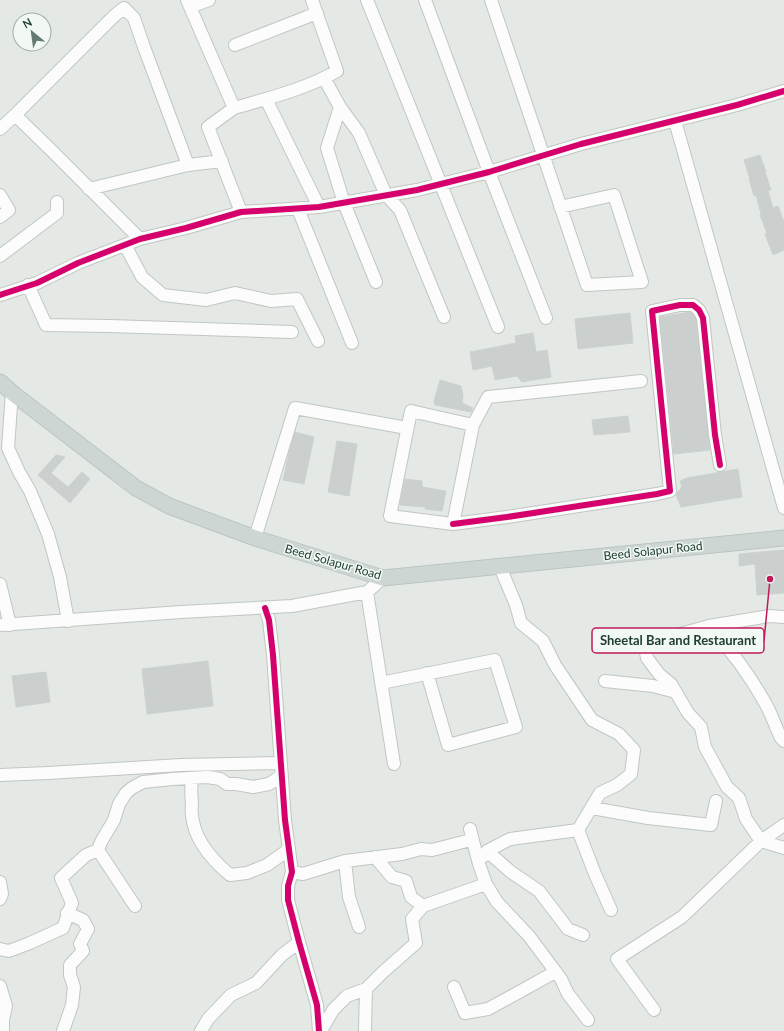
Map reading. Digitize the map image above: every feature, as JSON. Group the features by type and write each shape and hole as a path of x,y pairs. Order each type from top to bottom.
{"main road":[{"name":"Beed Solapur Road","path":"0,382 136,488 169,506 255,538 383,578 784,538"}],"street":[{"path":"209,0 189,4 234,108"},
{"path":"241,212 208,127 234,108 279,95 324,78 338,71 312,0"},
{"path":"367,0 498,327"},
{"path":"425,0 489,172 546,318"},
{"path":"491,0 560,207 587,285 642,282 614,195 560,207"},
{"path":"0,129 114,16 124,8 134,18 188,165"},
{"path":"235,44 317,14"},
{"path":"324,78 340,107 358,133 386,195 400,210 444,317"},
{"path":"0,295 36,283 78,263 140,239 186,228 241,212 319,207 417,190 489,172 581,144 737,105 784,91"},
{"path":"266,99 319,207"},
{"path":"340,107 327,148 344,203 376,282"},
{"path":"15,115 140,239"},
{"path":"675,120 784,508"},
{"path":"89,189 188,165 222,161"},
{"path":"0,195 9,210 0,217"},
{"path":"0,256 58,213 57,202"},
{"path":"298,208 352,343"},
{"path":"125,245 142,277 163,295 206,300 235,292 271,301 298,300 318,341"},
{"path":"28,286 46,326 110,326 292,332"},
{"path":"474,425 411,411 390,516 453,524 633,498 670,491 652,311 680,305 693,305 700,310 703,318 715,435 720,464"},
{"path":"453,524 474,425 488,397 641,381"},
{"path":"12,392 8,448 30,491 48,534 60,577 68,621"},
{"path":"255,538 295,408 407,428"},
{"path":"479,864 487,851 510,839 578,830 600,793 617,785 631,774 634,750 619,734 592,720 555,665 544,641 521,623 516,605 500,567"},
{"path":"0,584 5,625 181,612 292,606 367,592 383,578"},
{"path":"367,592 394,764"},
{"path":"265,608 269,620 273,655 284,820 292,872 288,886 288,900 298,942 317,1005 320,1031"},
{"path":"784,617 769,616 709,626 669,637 644,647 647,658 659,674 671,684 688,713 701,726 705,747 727,787 739,798 746,819 761,841 784,848"},
{"path":"709,626 724,642 746,672 765,702 784,742"},
{"path":"381,683 427,673 495,660 516,727 448,745 427,673"},
{"path":"605,681 654,686 676,692"},
{"path":"0,775 180,765 280,763"},
{"path":"0,949 9,951 63,928 72,903 60,878 86,855 98,850 114,820 119,804 132,788 143,782 207,777 220,779 227,784 253,787 269,784 281,776"},
{"path":"192,778 190,788 192,816 196,831 202,845 218,865 230,875 246,873 267,865 288,850"},
{"path":"592,808 648,818 712,825 716,801"},
{"path":"654,1010 617,959 682,917 761,841 784,825"},
{"path":"578,830 611,910"},
{"path":"292,872 303,874 344,861 402,854 421,849 432,850 467,841 471,835 486,884 496,902 529,936 561,979 568,994 588,1020"},
{"path":"98,850 135,906"},
{"path":"487,851 511,872 540,891 568,929 583,935"},
{"path":"375,857 392,877 406,881 411,897 423,906"},
{"path":"344,861 349,897 359,927"},
{"path":"0,882 2,894 0,898"},
{"path":"320,1031 333,1010 348,996 366,989 416,943 412,918 423,906 486,884"},
{"path":"63,1031 72,1005 74,987 70,975 70,965 83,951 80,944 88,929 83,920 67,914"},
{"path":"201,1031 208,1019 231,995 256,983 282,955 298,942"},
{"path":"454,987 465,1013 488,1009 555,972"},
{"path":"0,986 6,1006 3,1020 3,1031"},
{"path":"366,989 366,1031"}],"building":[{"path":"760,155 771,190 768,191 773,208 778,206 784,222 784,250 773,255 765,234 767,233 760,215 756,195 754,196 744,160"},
{"path":"690,312 696,320 710,450 674,454 660,317"},
{"path":"630,313 633,343 578,349 575,319"},
{"path":"533,333 536,352 547,350 551,377 522,382 517,376 495,380 492,366 473,370 470,352 516,343 515,336"},
{"path":"440,380 461,386 463,395 462,403 473,408 471,412 435,405 434,401"},
{"path":"628,416 630,432 594,435 592,420"},
{"path":"295,432 314,437 304,484 283,480"},
{"path":"337,441 357,444 349,496 328,492"},
{"path":"56,455 65,457 51,473 68,487 82,472 90,479 70,503 38,475"},
{"path":"738,469 742,497 681,507 676,495 682,486 680,481 687,478"},
{"path":"405,479 422,481 422,487 446,491 442,511 425,509 426,507 400,505"},
{"path":"784,550 784,593 757,595 755,564 739,566 739,554"},
{"path":"208,661 213,706 147,714 142,669"},
{"path":"46,672 50,702 16,707 12,676"}],"cycle path":[{"path":"0,295 37,283 78,263 140,239 186,228 241,212 319,207 417,190 489,172 581,144 737,105 784,91"},
{"path":"453,524 670,491 652,311 680,305 693,305 699,310 703,318 715,435 720,465"},
{"path":"265,608 269,620 273,655 285,820 292,872 288,886 288,900 317,1005 319,1031"}],"place":[{"name":"Sheetal Bar and Restaurant","path":"770,579"}]}
